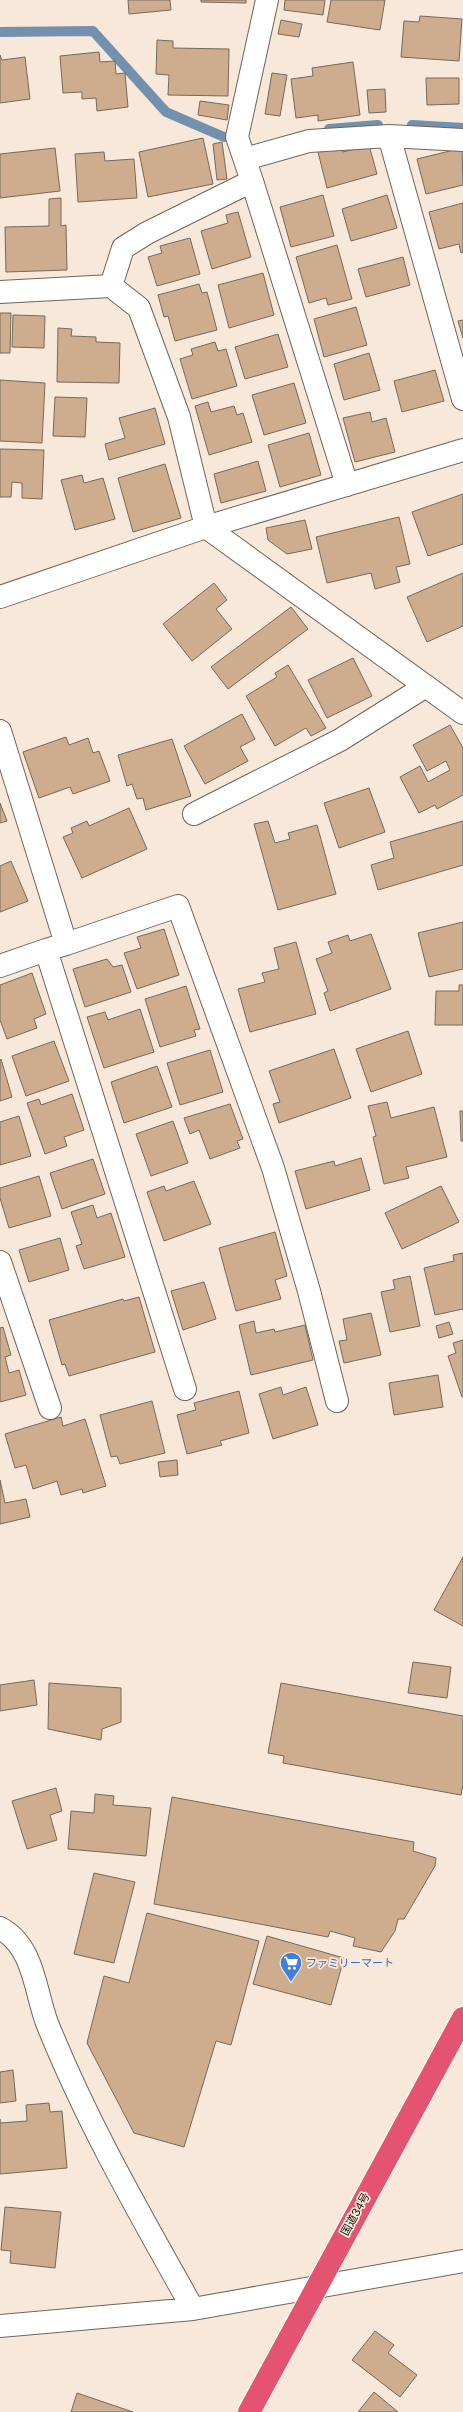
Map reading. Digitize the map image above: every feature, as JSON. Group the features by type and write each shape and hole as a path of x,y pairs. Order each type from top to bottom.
{"highway":[{"name":"国道34号","path":"249,2412 314,2289 463,2018"}],"street":[{"path":"267,0 237,137 347,485"},
{"path":"245,159 309,141 389,136 463,140"},
{"path":"389,136 463,399"},
{"path":"111,286 123,248 147,233 252,181"},
{"path":"0,292 111,286 138,308 179,417 206,528 463,713"},
{"path":"0,597 206,528 463,450"},
{"path":"194,814 340,740 426,686"},
{"path":"0,731 56,947 139,1247 185,1389"},
{"path":"0,966 178,906 273,1168 309,1291 337,1400"},
{"path":"0,1262 50,1408"},
{"path":"0,1928 20,1945 32,1973 47,2022 93,2128 193,2310"},
{"path":"0,2326 193,2310 463,2261"}],"building":[{"path":"128,0 170,0 171,10 129,14"},
{"path":"201,0 246,0 246,3 201,2"},
{"path":"285,0 325,0 323,15 284,10"},
{"path":"331,0 385,0 380,30 327,22"},
{"path":"420,16 462,19 459,61 401,57 404,21 419,22"},
{"path":"281,20 302,24 299,37 278,34"},
{"path":"157,40 173,41 173,48 229,49 228,96 168,95 169,75 156,74"},
{"path":"99,52 100,62 115,61 116,74 125,73 128,107 97,111 96,98 82,99 82,92 63,93 60,56"},
{"path":"0,55 2,60 25,57 30,99 0,103"},
{"path":"353,62 360,115 318,121 318,115 296,118 291,79 313,76 312,68"},
{"path":"272,73 287,75 280,116 265,114"},
{"path":"426,78 459,78 459,104 427,105"},
{"path":"385,89 386,112 369,113 367,90"},
{"path":"200,101 229,105 227,120 198,115"},
{"path":"203,138 213,184 148,197 139,152"},
{"path":"222,142 227,179 217,180 213,144"},
{"path":"341,145 343,152 369,145 377,174 327,188 318,152"},
{"path":"55,148 60,191 0,198 0,154"},
{"path":"462,148 463,185 426,194 417,159"},
{"path":"104,152 105,161 134,159 137,198 78,202 75,154"},
{"path":"323,195 334,236 291,247 280,207"},
{"path":"387,195 397,228 351,241 342,209"},
{"path":"61,198 61,226 66,225 67,270 6,272 5,227 49,226 49,199"},
{"path":"463,203 463,252 461,253 459,244 439,249 429,212"},
{"path":"238,212 251,257 212,269 201,231 228,223 226,215"},
{"path":"190,238 200,274 157,286 148,257 162,253 160,246"},
{"path":"337,245 352,299 328,305 326,298 309,303 296,257"},
{"path":"403,257 410,285 366,297 358,269"},
{"path":"263,273 274,315 229,328 218,285"},
{"path":"199,284 202,293 207,292 217,330 175,341 168,316 164,317 158,295"},
{"path":"356,307 367,345 324,357 314,319"},
{"path":"0,313 11,313 10,353 0,353"},
{"path":"13,315 45,316 44,348 12,347"},
{"path":"463,320 463,338 458,321"},
{"path":"58,328 72,329 71,336 96,337 96,342 120,343 119,383 57,382"},
{"path":"278,334 288,367 245,379 235,347"},
{"path":"215,342 218,351 226,349 237,386 192,399 180,359 193,355 191,349"},
{"path":"369,353 380,390 344,400 334,364"},
{"path":"435,370 444,401 402,412 394,381"},
{"path":"0,380 45,383 42,443 0,441"},
{"path":"294,383 306,423 264,435 252,395"},
{"path":"55,397 87,398 85,437 53,436"},
{"path":"208,402 211,412 234,406 237,415 243,413 252,442 209,455 195,406"},
{"path":"155,408 165,444 109,460 105,444 125,438 119,418"},
{"path":"370,412 372,422 386,418 395,452 355,462 343,418"},
{"path":"309,433 321,475 280,487 268,445"},
{"path":"0,449 44,450 42,499 22,498 22,483 12,482 11,497 0,497"},
{"path":"258,461 266,491 221,503 214,474"},
{"path":"165,464 181,518 133,532 118,478"},
{"path":"82,475 84,483 103,478 115,519 75,530 61,480"},
{"path":"463,494 463,544 428,556 412,512"},
{"path":"399,517 410,564 396,567 400,582 375,589 371,573 327,583 316,537"},
{"path":"305,520 312,549 287,554 268,540 266,528"},
{"path":"463,573 463,626 427,642 407,597"},
{"path":"214,583 227,600 216,609 232,629 192,661 163,624"},
{"path":"291,607 308,629 228,689 211,667"},
{"path":"353,658 372,696 327,718 308,680"},
{"path":"288,665 326,728 311,736 306,728 275,746 246,696 277,677 275,673"},
{"path":"242,714 255,739 240,747 248,761 205,784 184,746"},
{"path":"450,725 463,748 463,795 437,809 435,805 419,813 400,777 420,766 428,782 450,770 446,761 427,771 413,745"},
{"path":"66,737 69,745 88,738 93,753 99,751 110,781 73,794 70,787 39,798 23,752"},
{"path":"172,739 191,796 146,810 143,798 137,799 132,784 127,786 118,755"},
{"path":"369,788 385,832 339,848 324,803"},
{"path":"0,803 7,821 0,823"},
{"path":"129,808 147,849 82,878 63,837 73,833 71,828 87,821 89,826"},
{"path":"268,821 275,843 290,839 288,833 317,825 336,894 278,910 254,824"},
{"path":"463,821 463,865 378,890 371,865 394,858 390,842"},
{"path":"11,861 28,901 0,912 0,866"},
{"path":"463,922 463,969 429,977 418,933"},
{"path":"164,929 179,975 137,989 124,953 141,948 137,937"},
{"path":"371,934 391,989 330,1011 324,993 328,991 316,959 332,953 328,942 348,935 350,941"},
{"path":"296,942 316,1014 250,1032 238,989 265,982 262,973 279,969 274,948"},
{"path":"107,959 113,967 122,965 131,992 85,1007 73,969"},
{"path":"32,973 46,1014 34,1019 37,1028 7,1039 0,1020 0,985"},
{"path":"459,985 463,985 463,1025 435,1025 436,991 459,991"},
{"path":"186,986 200,1029 194,1030 196,1036 160,1047 145,999"},
{"path":"140,1009 154,1052 104,1068 87,1017 105,1012 108,1020"},
{"path":"408,1031 422,1074 371,1092 356,1049"},
{"path":"54,1041 69,1081 26,1096 12,1056"},
{"path":"334,1049 351,1098 279,1123 273,1104 280,1102 269,1071"},
{"path":"210,1050 223,1092 180,1105 167,1063"},
{"path":"1,1059 12,1097 0,1101 0,1060"},
{"path":"157,1066 172,1107 124,1123 111,1082"},
{"path":"72,1094 84,1130 64,1137 67,1146 45,1154 27,1103 39,1099 41,1105"},
{"path":"387,1102 391,1118 434,1107 447,1157 406,1167 409,1178 384,1184 373,1137 376,1136 368,1106"},
{"path":"230,1104 243,1139 237,1141 240,1148 210,1159 199,1130 190,1134 184,1118"},
{"path":"460,1111 463,1111 463,1141 461,1141"},
{"path":"19,1116 31,1156 0,1165 0,1122"},
{"path":"173,1121 188,1163 151,1176 136,1134"},
{"path":"361,1158 370,1190 306,1209 295,1171 334,1161 335,1166"},
{"path":"93,1159 105,1194 62,1209 50,1173"},
{"path":"39,1176 51,1216 9,1228 0,1198 0,1188"},
{"path":"194,1181 211,1224 164,1241 147,1192 164,1186 166,1191"},
{"path":"441,1186 459,1222 402,1249 385,1213"},
{"path":"93,1205 97,1218 111,1213 125,1257 84,1269 76,1246 82,1244 71,1212"},
{"path":"275,1232 287,1276 275,1280 281,1299 236,1311 219,1248"},
{"path":"60,1238 69,1270 29,1282 19,1250"},
{"path":"463,1253 463,1309 435,1315 424,1268 454,1261 453,1255"},
{"path":"410,1276 420,1326 390,1332 381,1292 395,1289 393,1280"},
{"path":"204,1282 216,1319 183,1330 171,1291"},
{"path":"139,1297 155,1352 69,1376 65,1364 62,1365 49,1320 123,1299 124,1301"},
{"path":"371,1313 381,1355 344,1363 339,1341 347,1340 343,1319"},
{"path":"254,1321 256,1333 274,1329 275,1332 305,1325 313,1360 251,1375 239,1325"},
{"path":"449,1322 453,1334 439,1338 436,1326"},
{"path":"3,1327 11,1355 5,1357 9,1373 19,1370 26,1395 0,1402 0,1328"},
{"path":"463,1340 462,1397 448,1356 456,1353 453,1343"},
{"path":"438,1375 443,1407 394,1415 389,1383"},
{"path":"281,1387 283,1395 306,1387 318,1425 273,1439 259,1394"},
{"path":"239,1391 249,1433 220,1441 222,1445 187,1454 177,1415 196,1410 194,1403"},
{"path":"152,1401 165,1453 120,1464 117,1456 111,1457 100,1415"},
{"path":"61,1417 63,1426 85,1419 106,1486 83,1493 82,1489 61,1495 57,1481 33,1489 26,1465 15,1468 5,1434"},
{"path":"177,1460 178,1475 160,1477 158,1462"},
{"path":"0,1480 5,1503 26,1499 30,1517 0,1524"},
{"path":"463,1557 463,1626 434,1610"},
{"path":"413,1662 451,1667 447,1698 408,1693"},
{"path":"34,1680 37,1705 0,1711 0,1685"},
{"path":"49,1683 121,1688 121,1722 102,1729 101,1740 48,1729"},
{"path":"281,1683 463,1716 463,1784 461,1795 283,1763 284,1756 268,1753"},
{"path":"56,1788 62,1811 50,1815 57,1840 27,1849 12,1801"},
{"path":"95,1794 114,1796 113,1805 151,1808 146,1856 68,1849 71,1811 94,1813"},
{"path":"172,1797 414,1842 413,1851 436,1858 435,1866 404,1919 398,1919 395,1931 381,1952 353,1946 355,1938 330,1931 328,1937 154,1904"},
{"path":"94,1873 135,1882 114,1963 74,1954"},
{"path":"147,1913 259,1941 231,2045 216,2041 184,2147 134,2133 87,2043 104,1976 129,1983"},
{"path":"267,1936 344,1958 331,2005 253,1984"},
{"path":"13,2070 16,2101 0,2103 0,2072"},
{"path":"49,2103 50,2112 62,2111 67,2168 0,2174 0,2123 27,2121 26,2105"},
{"path":"5,2207 61,2212 55,2268 10,2263 11,2251 1,2250"},
{"path":"375,2331 394,2345 388,2353 417,2375 400,2397 352,2360"},
{"path":"374,2392 398,2412 358,2412"},
{"path":"77,2393 133,2412 71,2412"}],"waterway":[{"path":"0,32 93,31 166,112 224,137"},
{"path":"329,129 378,125"},
{"path":"412,125 463,128"}],"place":[{"name":"ファミリーマート","path":"291,1982"}]}
